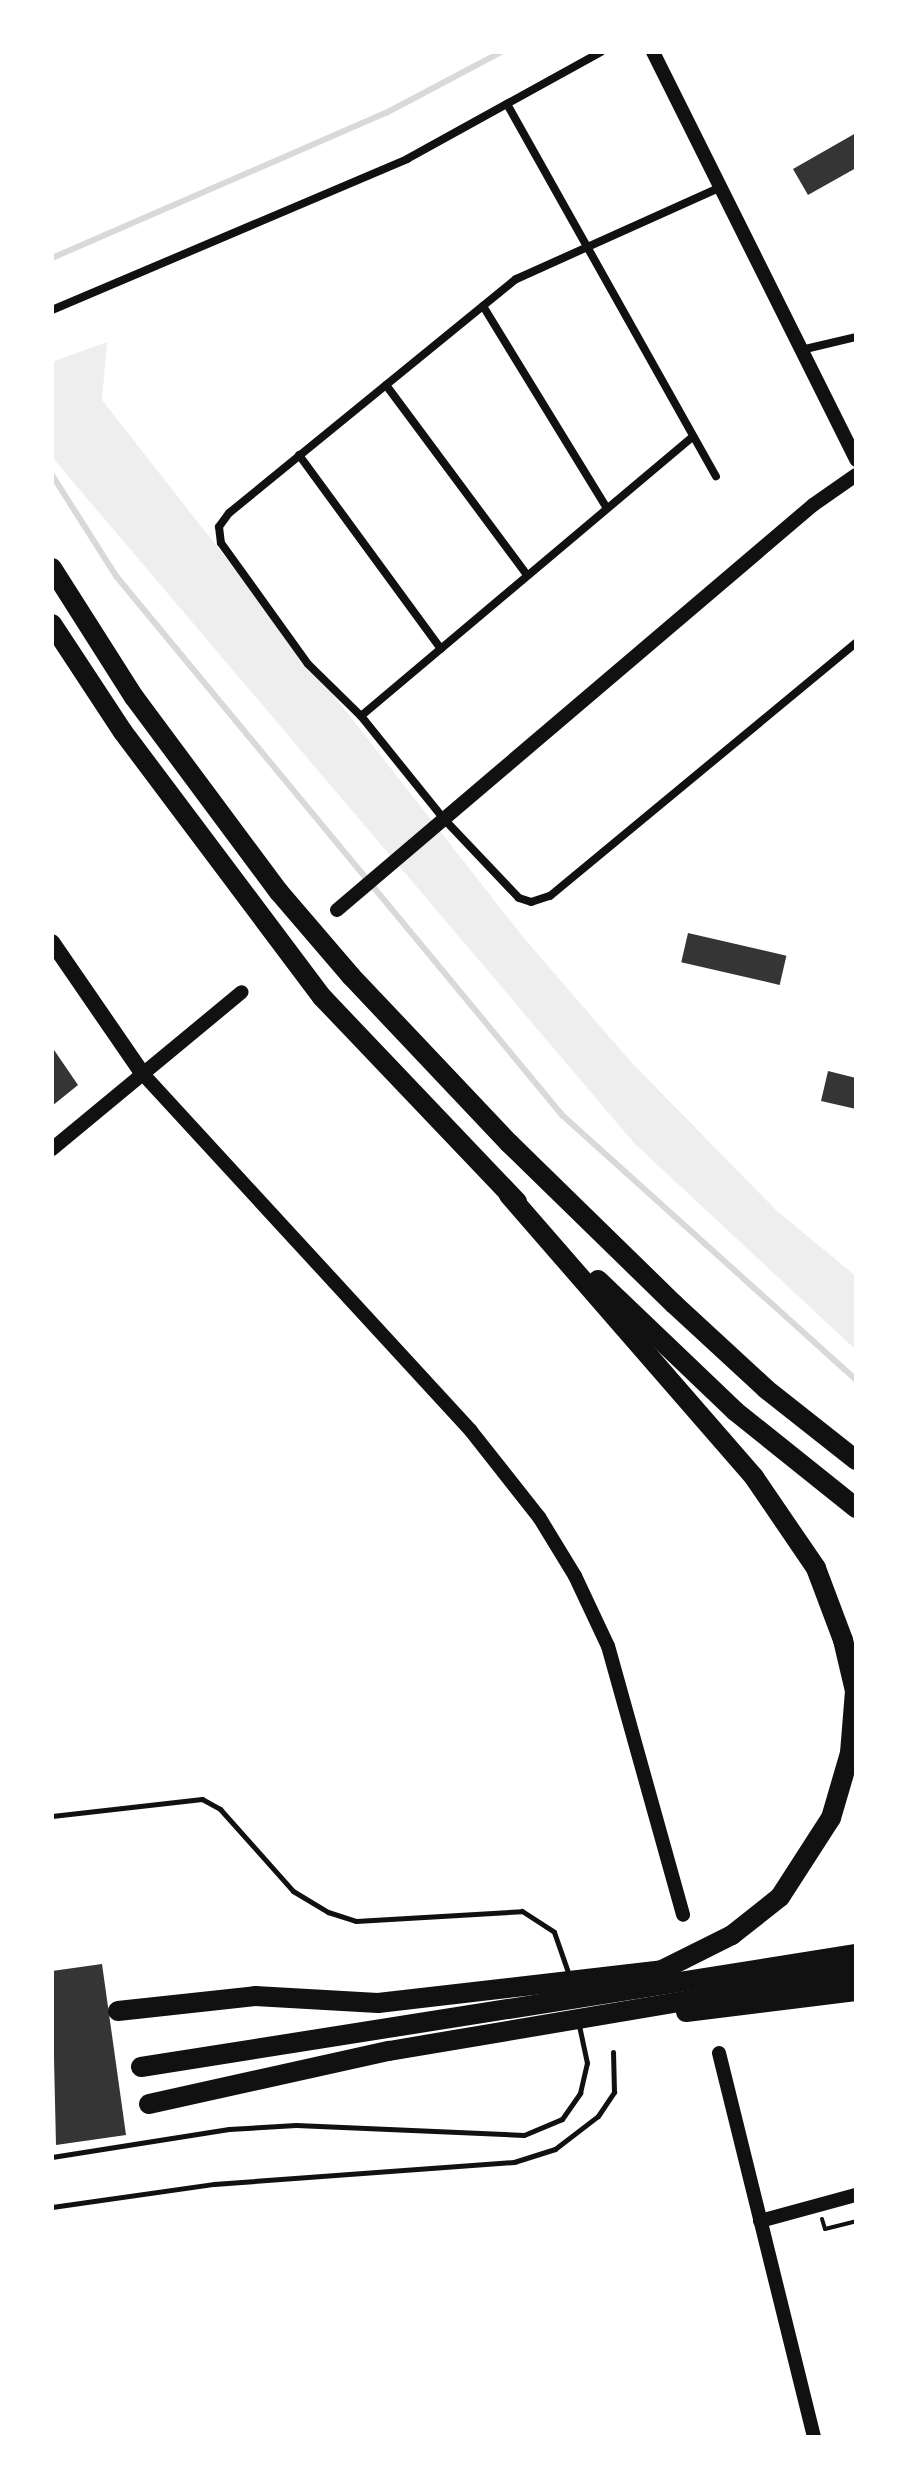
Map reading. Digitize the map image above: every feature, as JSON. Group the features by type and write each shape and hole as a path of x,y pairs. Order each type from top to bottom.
{"highway":[{"path":"52,568 134,697 279,892 351,976 509,1143 674,1304 766,1389 856,1460"},
{"path":"52,624 123,732 322,997 509,1195 789,1523 832,1605 855,1691 843,1786 803,1868 757,1917 706,1950 664,1993"},
{"path":"509,1195 735,1411 856,1508"},
{"path":"149,2104 389,2051 519,2031 664,1993 856,1954"},
{"path":"664,1993 856,1972"},
{"path":"118,2011 255,1996 378,2003 664,1993 856,1991"},
{"path":"141,2067 513,1998"}],"main road":[{"path":"52,942 142,1073"}],"street":[{"path":"52,310 407,159 601,52"},
{"path":"653,52 856,460"},
{"path":"507,104 716,476"},
{"path":"721,187 584,245 516,279 229,513 219,527 221,543 308,664 361,716 443,818 519,898 541,902 856,643"},
{"path":"483,306 607,508"},
{"path":"801,350 856,337"},
{"path":"386,385 527,575"},
{"path":"361,716 693,436"},
{"path":"299,455 441,649"},
{"path":"337,910 813,505 856,475"},
{"path":"52,1149 242,992"},
{"path":"142,1073 471,1431 539,1517 575,1576 608,1646 683,1915"},
{"path":"719,2053 814,2437"},
{"path":"760,2221 856,2195"}],"lane":[{"path":"52,1816 202,1799 220,1809 293,1891 328,1912 370,1921 522,1911 554,1932 574,2002"},
{"path":"52,2157 229,2129 296,2125 524,2135 562,2119 580,2093 587,2063 577,2016"},
{"path":"52,2207 214,2184 514,2162 555,2149 598,2116 614,2092 613,2052"}],"path":[{"path":"819,2205 825,2229 856,2221"}],"shaded area":[{"path":"107,342 102,400 523,937 631,1062 778,1212 856,1276 856,1350 634,1143 52,457 52,362"}],"building":[{"path":"856,133 856,168 808,195 793,169"},
{"path":"688,933 786,956 780,985 681,962"},
{"path":"52,1047 78,1085 52,1106"},
{"path":"828,1071 856,1078 856,1109 821,1101"},
{"path":"102,1964 126,2135 56,2145 52,1971"}],"waterway":[{"path":"52,258 386,113 501,52"},
{"path":"52,475 116,576 562,1115 856,1380"}]}
